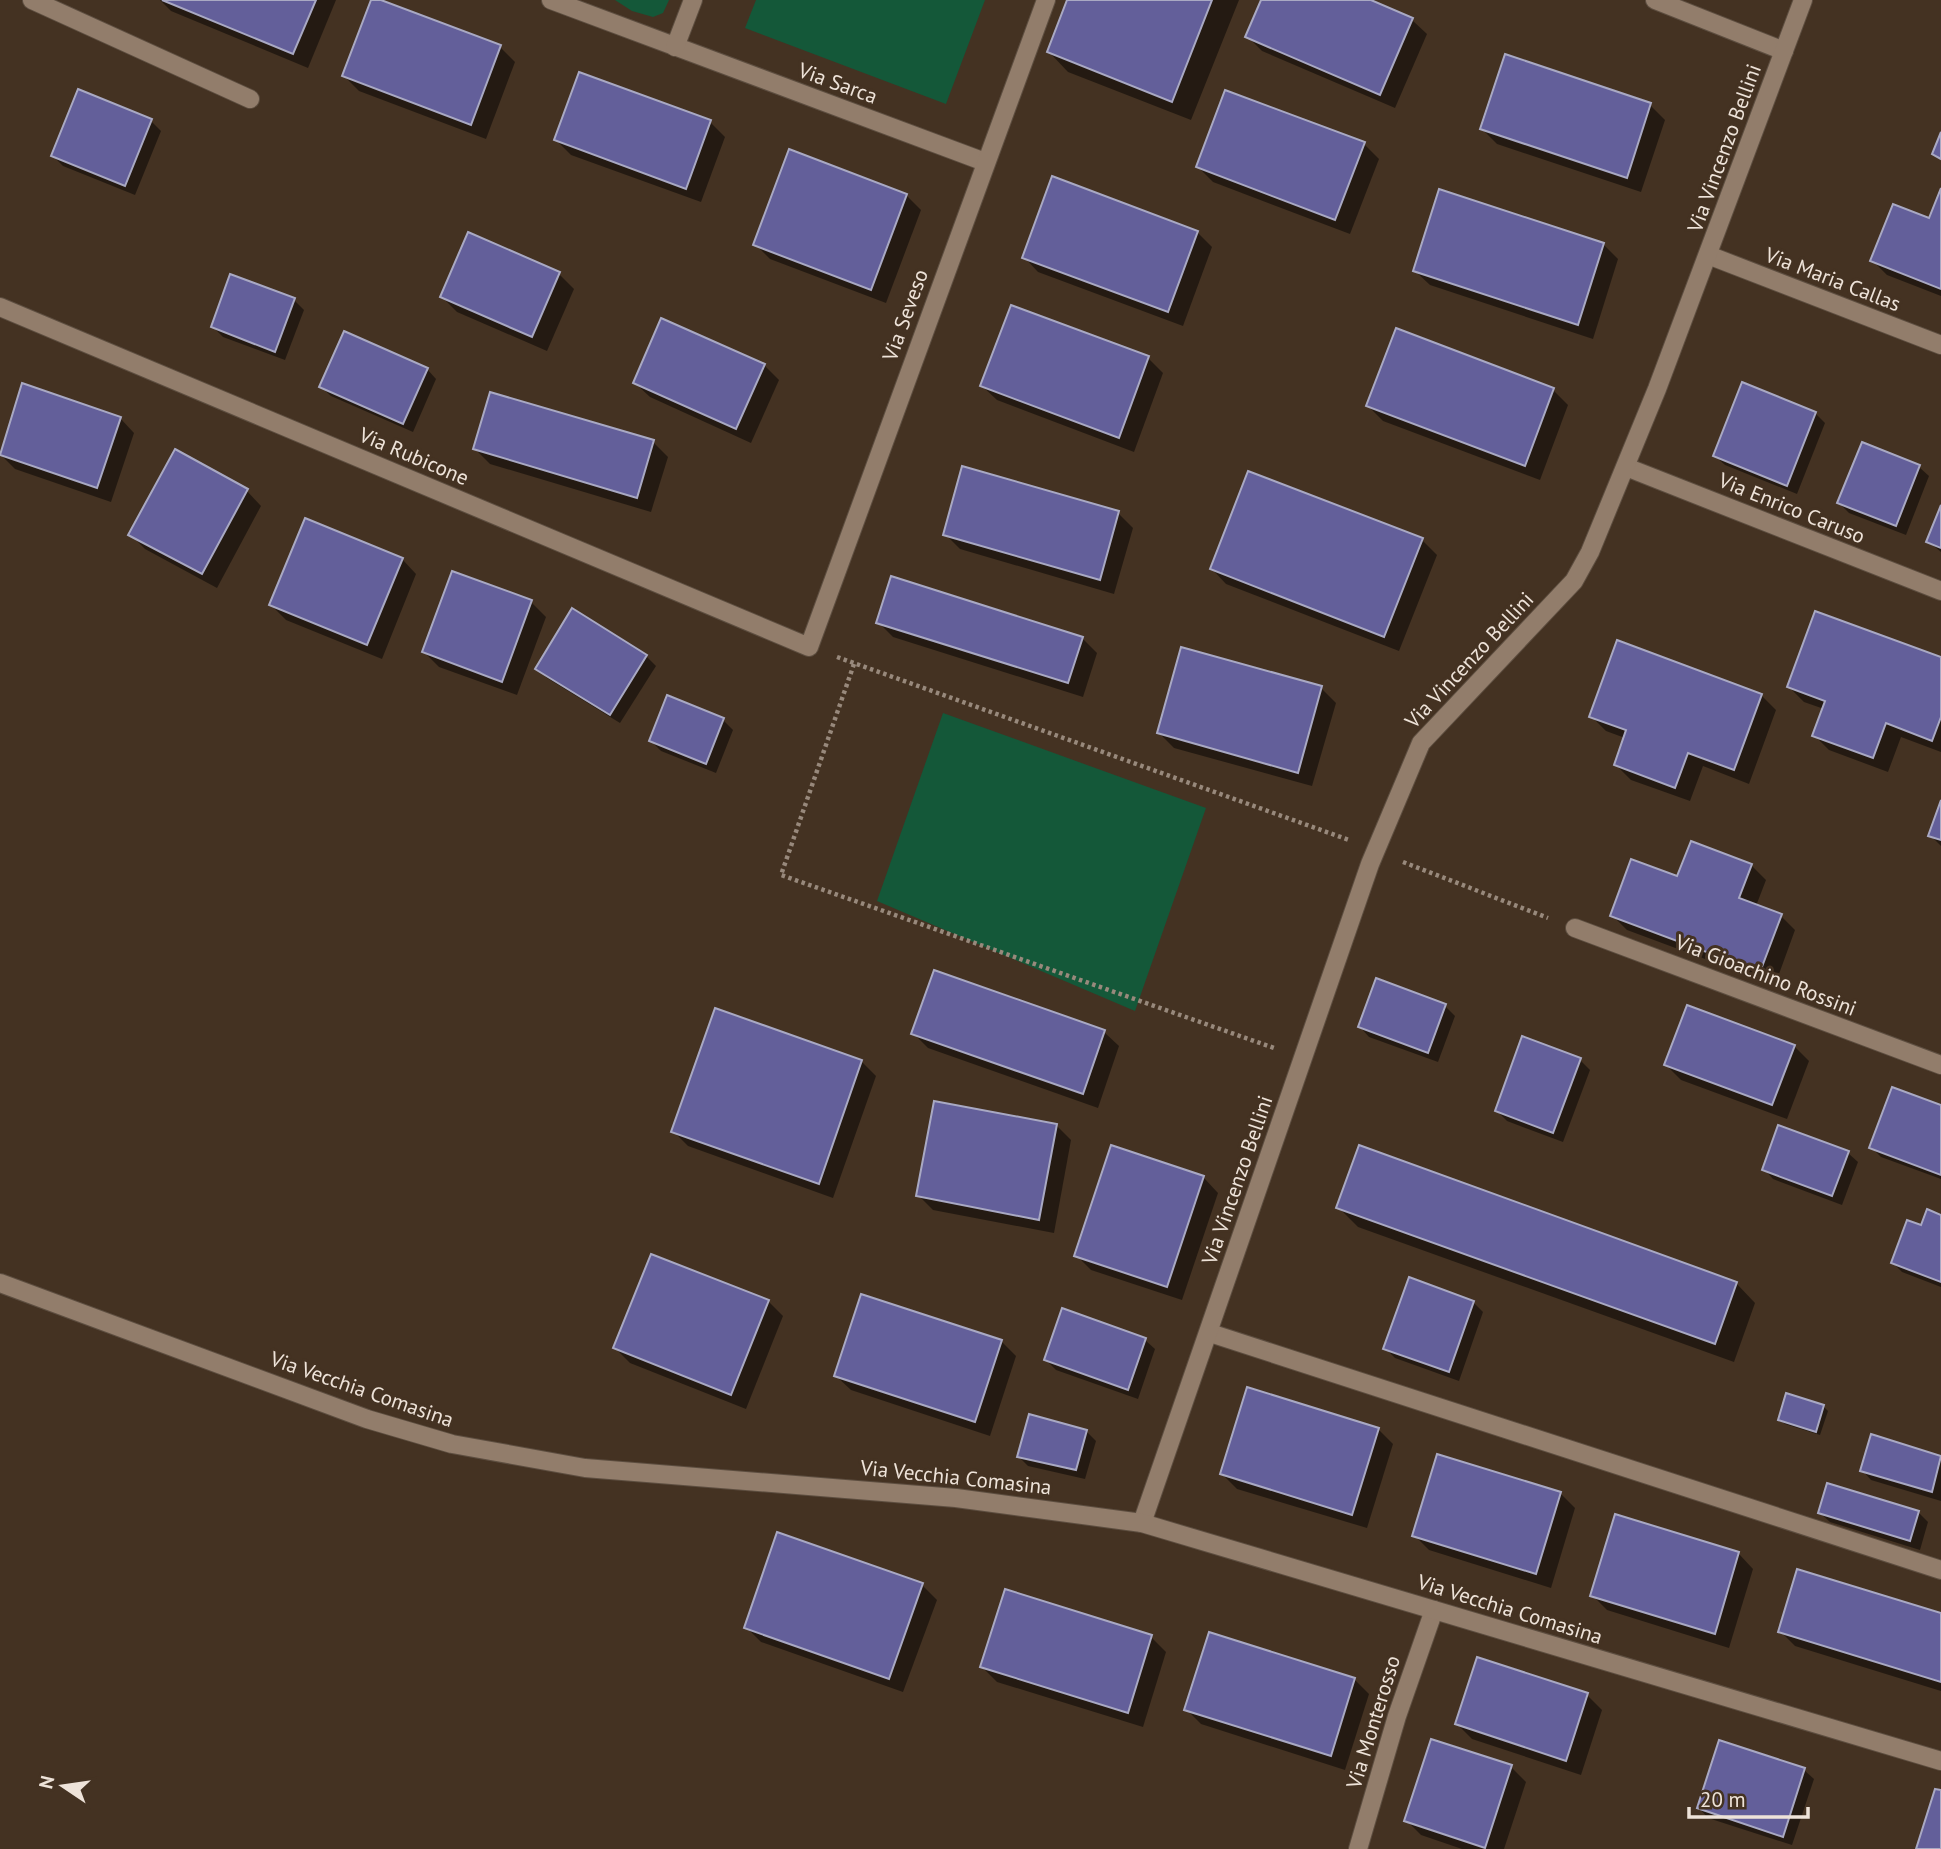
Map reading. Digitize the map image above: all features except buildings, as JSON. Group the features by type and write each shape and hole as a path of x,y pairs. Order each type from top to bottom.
{"street":[{"path":"32,0 250,99"},
{"name":"Via Sarca","path":"551,0 985,162"},
{"path":"675,47 693,0"},
{"name":"Via Seveso","path":"809,647 1046,0"},
{"path":"1655,0 1783,51"},
{"name":"Via Vincenzo Bellini","path":"1142,1522 1210,1333 1375,850 1421,743 1574,581 1590,552 1708,255 1803,0"},
{"name":"Via Maria Callas","path":"1708,255 1941,345"},
{"name":"Via Rubicone","path":"0,307 809,647"},
{"name":"Via Enrico Caruso","path":"1626,467 1941,591"},
{"name":"Via Gioachino Rossini","path":"1575,928 1941,1065"},
{"name":"Via Vecchia Comasina","path":"0,1283 367,1419 452,1444 585,1468 956,1498 1142,1522 1941,1761"},
{"path":"1210,1333 1941,1570"},
{"name":"Via Monterosso","path":"1358,1849 1396,1716 1434,1610"},
{"name":"Via Vecchia Comasina","path":"1905,1751 1941,1752"}],"path":[{"path":"809,647 1375,850"},
{"path":"854,664 781,875 1304,1059"},
{"path":"1399,860 1488,897 1575,928"}],"green space":[{"path":"615,0 669,0 663,13 653,17 632,11"},
{"path":"756,0 985,0 946,104 745,28"},
{"path":"943,713 1206,808 1135,1011 877,901"}]}
